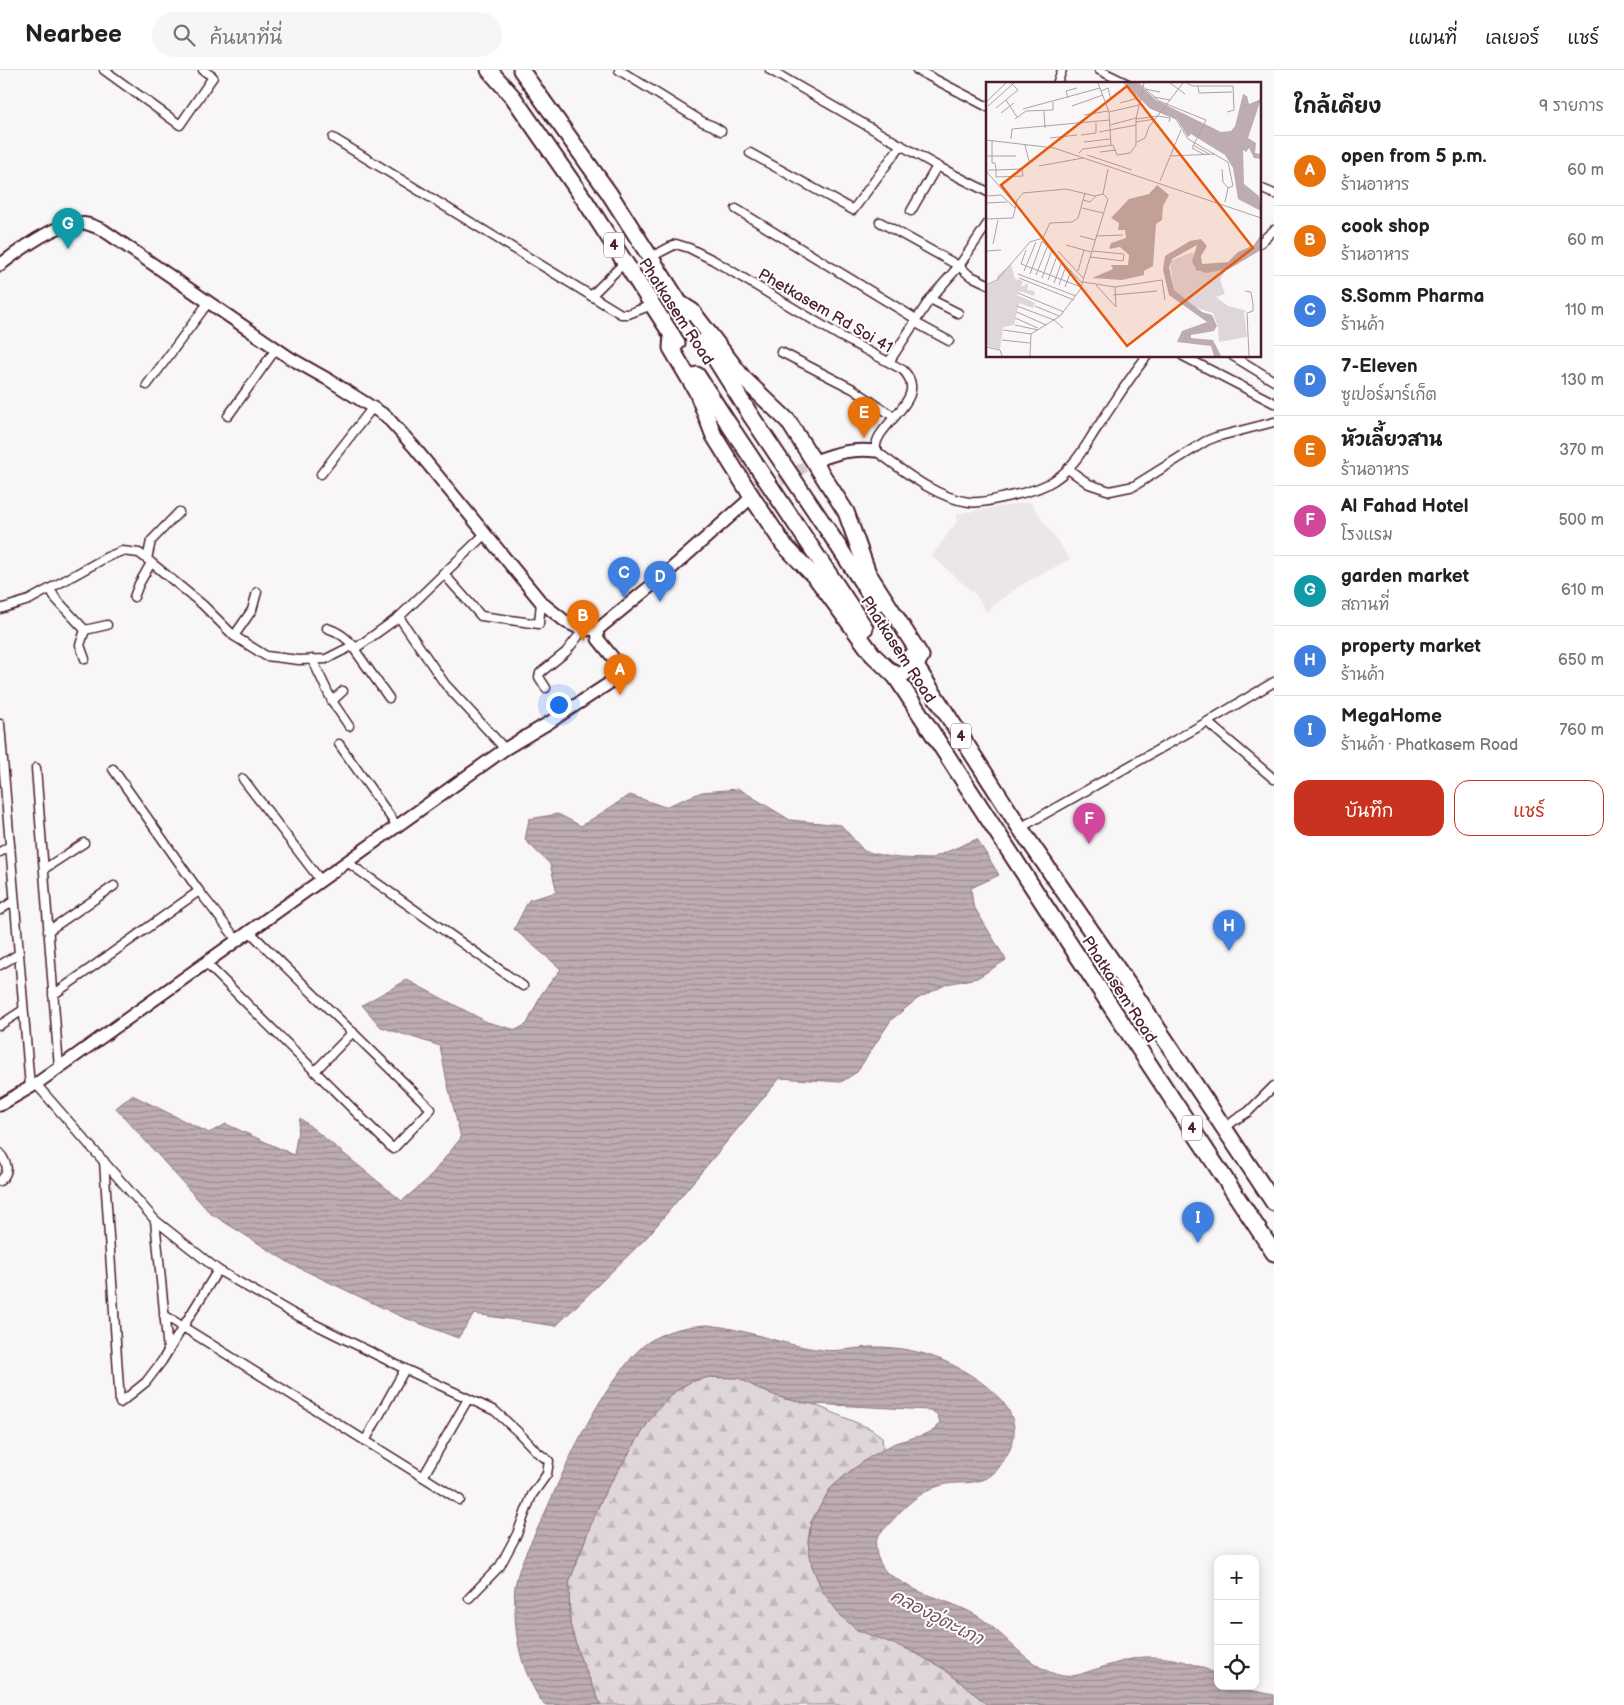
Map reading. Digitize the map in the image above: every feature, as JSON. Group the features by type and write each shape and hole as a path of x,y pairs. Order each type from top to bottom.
{"highway":[{"name":"Phatkasem Road","path":"489,70 513,97 586,202 730,426 1274,1253"},
{"name":"Phatkasem Road","path":"521,70 609,193 751,416 916,665 1020,828 1132,990 1274,1203"},
{"path":"672,335 671,348 697,392 714,436 784,545 817,579 872,655 897,678 916,665 921,656 868,573 846,512 815,461 788,421 743,378 692,311 681,304"}],"street":[{"path":"104,70 180,125 213,77 203,70"},
{"path":"619,70 703,122 721,131"},
{"path":"770,70 937,166 986,191"},
{"path":"917,70 986,106"},
{"path":"1058,82 1062,70"},
{"path":"1099,70 1113,73 1125,82"},
{"path":"333,138 621,314 628,314 652,305"},
{"path":"750,153 853,210 901,145"},
{"path":"911,211 937,166"},
{"path":"1262,189 1274,194"},
{"path":"736,209 949,341"},
{"path":"880,222 959,266 969,275 986,283"},
{"path":"0,265 30,242 68,225 79,223 103,230 276,349 386,416 414,447 541,602 566,622 582,630 596,629"},
{"path":"1262,241 1274,230"},
{"path":"889,362 930,298 985,234"},
{"name":"Phetkasem Rd Soi 41","path":"651,257 676,244 689,248 903,370 911,382 912,389 909,397 876,444 876,450"},
{"path":"591,296 625,262"},
{"path":"930,298 958,313"},
{"path":"147,385 208,303"},
{"path":"228,416 276,349"},
{"path":"781,352 853,390 894,417"},
{"path":"815,461 842,451 876,450 937,492 970,503 1038,489 1056,480 1068,469 1105,418 1143,358"},
{"path":"1187,358 1274,403"},
{"path":"1236,358 1274,381"},
{"path":"321,474 373,407"},
{"path":"1068,469 1089,484 1110,491 1134,486 1206,441 1274,422"},
{"path":"1,1103 59,1068 505,749 608,684 615,676 618,664 598,639 597,630 752,497"},
{"path":"134,597 149,561 151,541 179,512"},
{"path":"0,610 30,600 107,557 122,551 139,553 203,605 234,636 266,656 299,660 326,659 354,647 399,617 485,534"},
{"path":"443,573 481,616 539,624 541,602"},
{"path":"50,589 56,599 85,630"},
{"path":"234,636 252,610 257,592"},
{"path":"399,617 445,684 505,749"},
{"path":"85,630 107,625"},
{"path":"327,628 347,638 389,698"},
{"path":"85,630 80,645 85,659"},
{"path":"546,688 539,677 540,673 566,652 582,630"},
{"path":"312,659 332,700 349,726"},
{"path":"1020,828 1274,682"},
{"path":"332,700 343,691"},
{"path":"1206,722 1274,779"},
{"path":"0,724 3,794 10,846 23,1010 33,1085 104,1161 155,1220 218,1270 292,1313 495,1411 537,1452 549,1461 547,1474 532,1495 517,1534 500,1566 469,1598"},
{"path":"339,744 397,826"},
{"path":"36,768 59,1068"},
{"path":"113,769 237,940"},
{"path":"243,779 321,881"},
{"path":"44,869 84,843"},
{"path":"0,852 10,846"},
{"path":"347,862 523,986"},
{"path":"48,932 114,886"},
{"path":"54,995 199,890"},
{"path":"0,910 14,901"},
{"path":"206,963 393,1149 431,1109 250,932"},
{"path":"0,965 19,954"},
{"path":"0,1025 23,1010"},
{"path":"316,1071 353,1032"},
{"path":"1224,1128 1248,1112 1274,1086"},
{"path":"0,1152 5,1161 7,1171 0,1181"},
{"path":"104,1161 120,1403 146,1382 183,1328 218,1270"},
{"path":"155,1220 168,1351"},
{"path":"164,1315 460,1500"},
{"path":"365,1441 405,1369"},
{"path":"423,1477 468,1399"}],"shaded area":[{"path":"1030,502 1070,559 1021,585 993,605 987,612 976,595 932,556 958,520 956,514"}],"green space":[{"path":"709,1377 739,1378 761,1390 785,1399 813,1404 871,1429 882,1437 883,1450 849,1472 830,1489 811,1522 808,1542 812,1566 823,1592 888,1641 912,1651 944,1669 988,1705 601,1705 579,1655 570,1624 569,1583 594,1516 606,1490 654,1413 676,1391 690,1382"}],"water":[{"path":"739,789 790,820 841,825 864,851 885,856 930,859 977,839 999,875 971,888 973,905 1006,960 977,978 947,984 917,999 891,1020 857,1072 841,1082 780,1078 647,1237 556,1326 474,1314 458,1338 400,1316 291,1264 210,1213 116,1108 132,1095 209,1133 226,1124 294,1155 300,1118 402,1201 428,1179 461,1138 440,1046 381,1027 362,1005 407,980 487,1022 516,1030 527,1024 542,993 561,969 514,929 529,900 557,892 550,864 525,840 529,819 558,814 581,826 630,795 665,807 702,792"},
{"name":"คลองอู่ตะเภา","path":"708,1325 723,1327 794,1345 823,1350 870,1347 903,1349 935,1357 978,1380 999,1398 1010,1414 1014,1432 1010,1450 996,1471 987,1478 979,1481 947,1484 934,1488 920,1495 907,1505 879,1535 876,1541 877,1555 886,1572 918,1591 979,1617 1039,1667 1051,1672 1063,1676 1072,1676 1145,1657 1173,1659 1201,1667 1214,1673 1214,1690 1249,1690 1274,1695 1274,1705 988,1705 944,1669 912,1651 857,1630 841,1616 823,1592 812,1566 808,1542 811,1522 830,1489 849,1472 895,1443 926,1434 936,1429 940,1422 937,1414 930,1410 813,1404 785,1399 761,1390 739,1378 709,1377 690,1382 676,1391 654,1413 606,1490 594,1516 569,1583 570,1624 579,1655 601,1705 544,1705 526,1671 519,1647 515,1622 515,1589 517,1576 524,1558 588,1421 627,1363 643,1346 661,1335 692,1326"}],"tunnel":[{"path":"752,497 815,461"}],"place":[{"name":"garden market","path":"68,249"},
{"name":"หัวเลี้ยวสาน","path":"864,438"},
{"name":"S.Somm Pharma","path":"624,598"},
{"name":"7-Eleven","path":"660,602"},
{"name":"cook shop","path":"583,641"},
{"name":"open from 5 p.m.","path":"620,695"},
{"name":"Al Fahad Hotel","path":"1089,844"},
{"name":"property market","path":"1229,951"},
{"name":"MegaHome","path":"1198,1243"}]}
